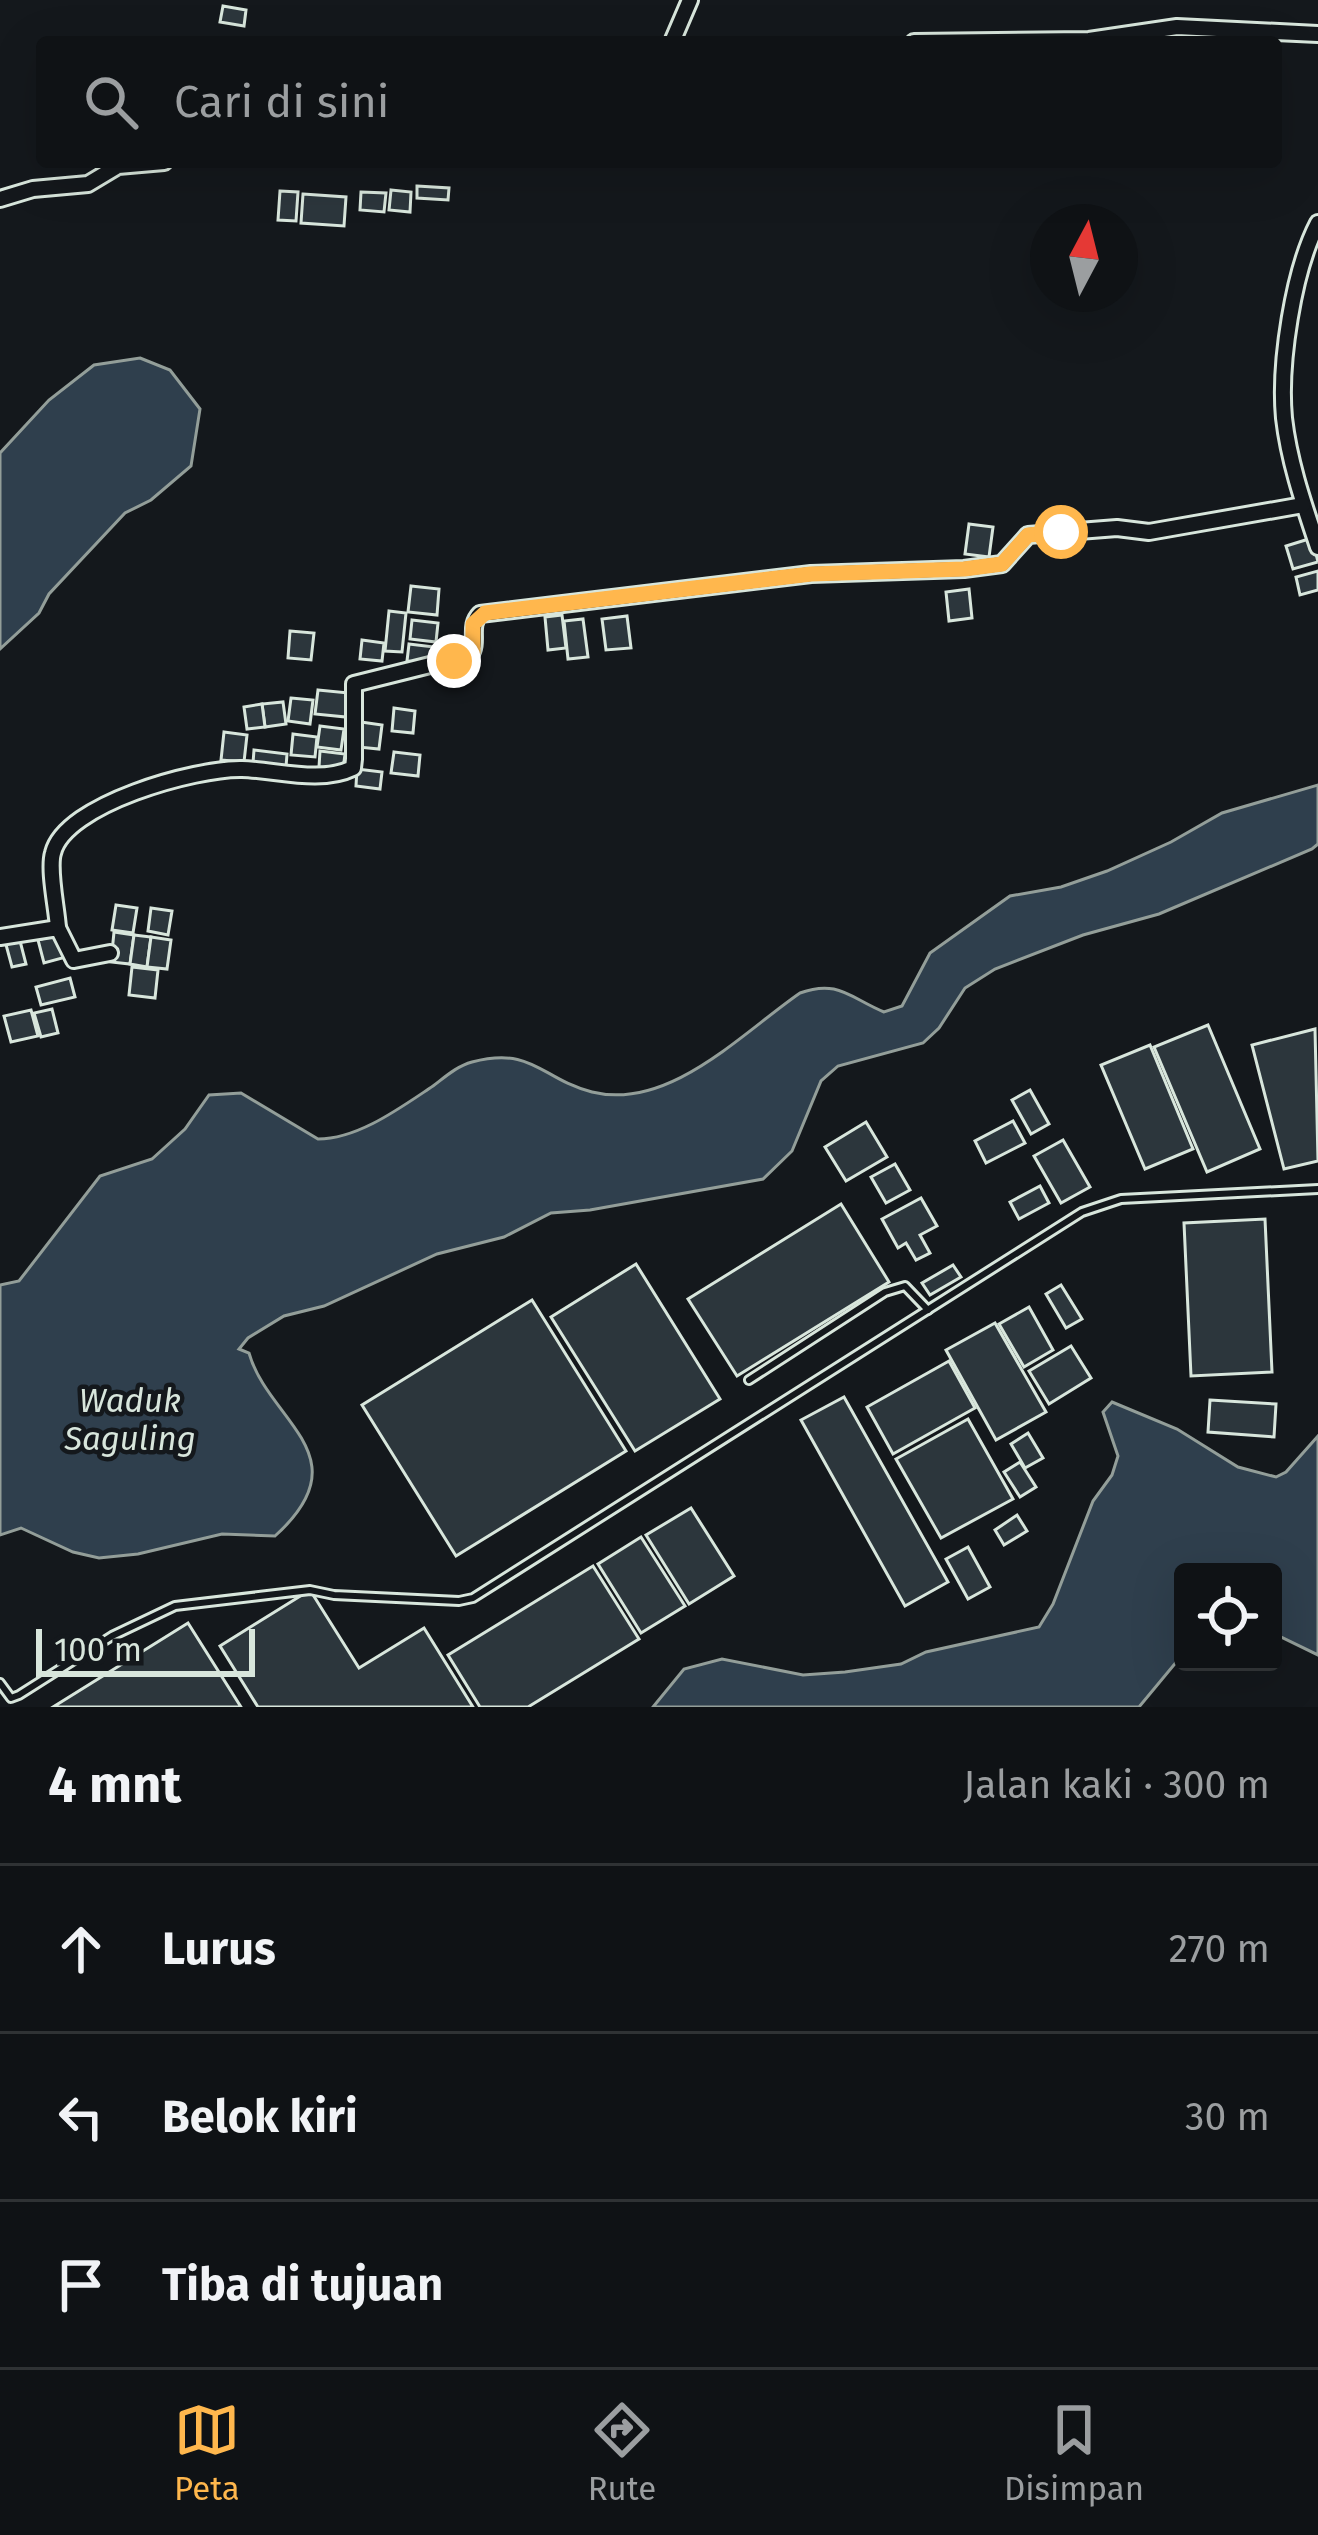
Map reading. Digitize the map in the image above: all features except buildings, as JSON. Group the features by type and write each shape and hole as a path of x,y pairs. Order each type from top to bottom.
{"street":[{"path":"675,36 690,0"},
{"path":"1116,36 1177,27 1318,34"},
{"path":"0,199 33,189 88,184 115,168"},
{"path":"1316,537 1284,416 1293,309 1309,241 1318,223"},
{"path":"110,953 74,960 58,928 52,853 77,818 184,776 230,769 300,775 353,768 354,684 470,655 475,646 473,624 480,614 811,574 1002,564 1028,535 1117,528 1149,532 1304,505"},
{"path":"0,937 58,928"}],"lane":[{"path":"0,1682 11,1697 20,1695 112,1636 175,1606 310,1590 334,1595 473,1598 1082,1212 1121,1199 1318,1189"},
{"path":"749,1380 885,1292 905,1286 928,1310"}],"water":[{"path":"140,358 170,370 200,409 191,466 151,500 125,513 49,594 39,613 0,649 0,453 49,400 94,365"},
{"name":"Waduk Saguling","path":"1318,785 1318,844 1312,849 1159,914 1083,935 995,969 965,988 939,1028 923,1043 838,1066 821,1081 792,1151 763,1179 551,1213 504,1237 437,1254 324,1306 284,1316 248,1338 239,1349 249,1353 311,1461 311,1483 300,1508 275,1536 222,1534 99,1558 73,1552 21,1528 0,1535 0,1285 19,1281 100,1176 152,1159 185,1129 209,1095 241,1093 318,1139 363,1128 461,1066 493,1058 523,1061 592,1092 621,1095 649,1090 703,1065 800,993 834,989 884,1012 902,1006 930,953 1010,896 1061,887 1107,871 1222,813"},
{"path":"1112,1402 1177,1429 1238,1467 1276,1477 1318,1436 1318,1655 1282,1637 1282,1563 1174,1563 1174,1665 1139,1707 653,1707 684,1669 722,1659 803,1675 845,1672 901,1664 926,1652 1039,1627 1053,1604 1093,1501 1112,1475 1118,1456 1103,1412"}],"route":[{"path":"454,661 473,652 473,624 480,614 811,574 1002,564 1028,535 1061,532"}]}
